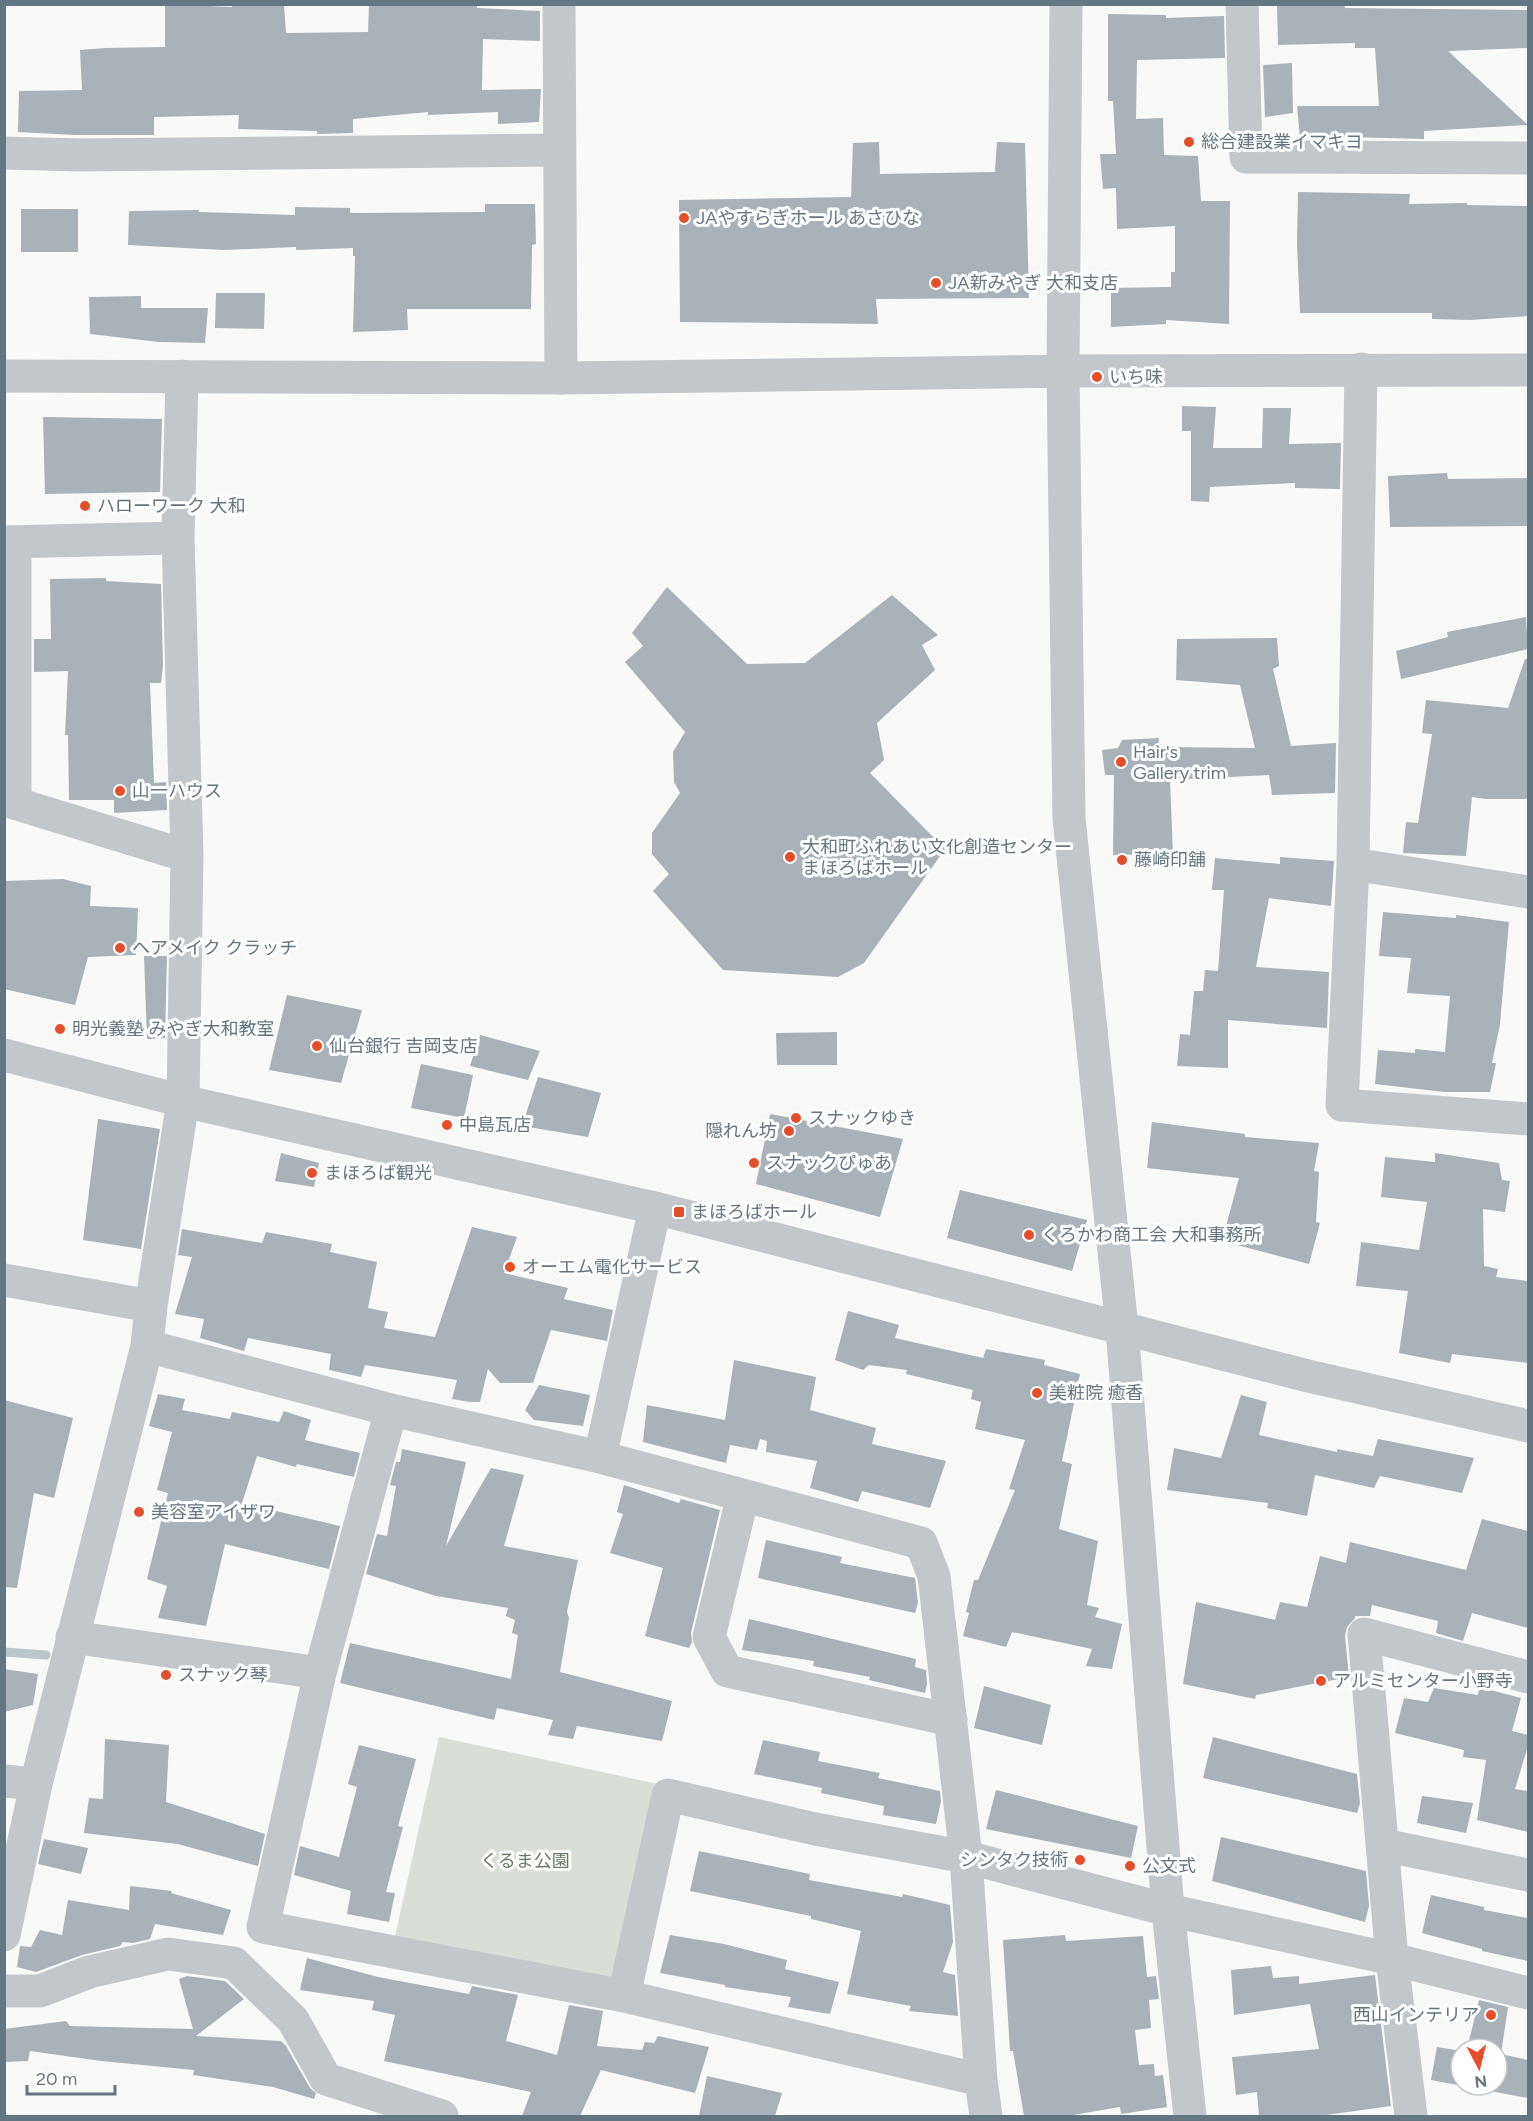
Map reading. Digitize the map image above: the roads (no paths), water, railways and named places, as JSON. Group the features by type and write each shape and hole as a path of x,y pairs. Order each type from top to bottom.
{"street":[{"path":"559,4 561,378"},
{"path":"1066,4 1064,371 1069,818 1122,1328 1168,1910 1190,2116"},
{"path":"1242,4 1246,157 1528,158"},
{"path":"4,153 79,155 559,150"},
{"path":"1361,369 1353,864 1342,1105 1528,1119"},
{"path":"4,376 561,378 1064,371 1528,370"},
{"path":"4,1935 20,1782 72,1637 147,1346 151,1306 183,1101 188,856 178,538 182,376"},
{"path":"178,538 10,542 10,802 188,856"},
{"path":"1353,864 1528,892"},
{"path":"4,1055 183,1101 655,1208 1308,1376 1528,1426"},
{"path":"600,1457 655,1208"},
{"path":"4,1280 151,1306"},
{"path":"147,1346 391,1410 600,1457 921,1543 934,1576 951,1720 966,1857 981,2080 986,2116"},
{"path":"234,1963 263,1927 320,1673 391,1410"},
{"path":"742,1495 709,1637 727,1671 951,1720"},
{"path":"1411,2116 1392,1959 1365,1634 1528,1677"},
{"path":"72,1637 320,1673"},
{"path":"624,1996 668,1795 815,1829 966,1857 1168,1910 1392,1959 1528,1993"},
{"path":"1383,1845 1528,1875"},
{"path":"263,1927 624,1996 981,2080"},
{"path":"4,1990 40,1991 90,1972 168,1954 234,1963 293,2020 326,2079 442,2116"}],"waterway":[{"path":"4,1652 46,1655"}],"place":[{"name":"総合建設業イマキヨ","path":"1189,142"},
{"name":"JAやすらぎホール あさひな","path":"684,218"},
{"name":"JA新みやぎ 大和支店","path":"936,283"},
{"name":"いち味","path":"1097,377"},
{"name":"ハローワーク 大和","path":"85,506"},
{"name":"Hair's Gallery trim","path":"1121,762"},
{"name":"山一ハウス","path":"120,791"},
{"name":"大和町ふれあい文化創造センター まほろばホール","path":"790,857"},
{"name":"藤崎印舗","path":"1122,860"},
{"name":"ヘアメイク クラッチ","path":"120,948"},
{"name":"明光義塾 みやぎ大和教室","path":"60,1029"},
{"name":"仙台銀行 吉岡支店","path":"317,1046"},
{"name":"スナックゆき","path":"796,1118"},
{"name":"中島瓦店","path":"447,1125"},
{"name":"隠れん坊","path":"789,1131"},
{"name":"スナックぴゅあ","path":"754,1163"},
{"name":"まほろば観光","path":"312,1173"},
{"name":"まほろばホール","path":"679,1212"},
{"name":"くろかわ商工会 大和事務所","path":"1029,1235"},
{"name":"オーエム電化サービス","path":"510,1267"},
{"name":"美粧院 癒香","path":"1037,1393"},
{"name":"美容室アイザワ","path":"139,1512"},
{"name":"スナック琴","path":"166,1675"},
{"name":"アルミセンター小野寺","path":"1321,1681"},
{"name":"シンタク技術","path":"1080,1860"},
{"name":"公文式","path":"1130,1866"},
{"name":"西山インテリア","path":"1491,2015"}],"park label":[{"name":"くるま公園","path":"525,1861"}]}
